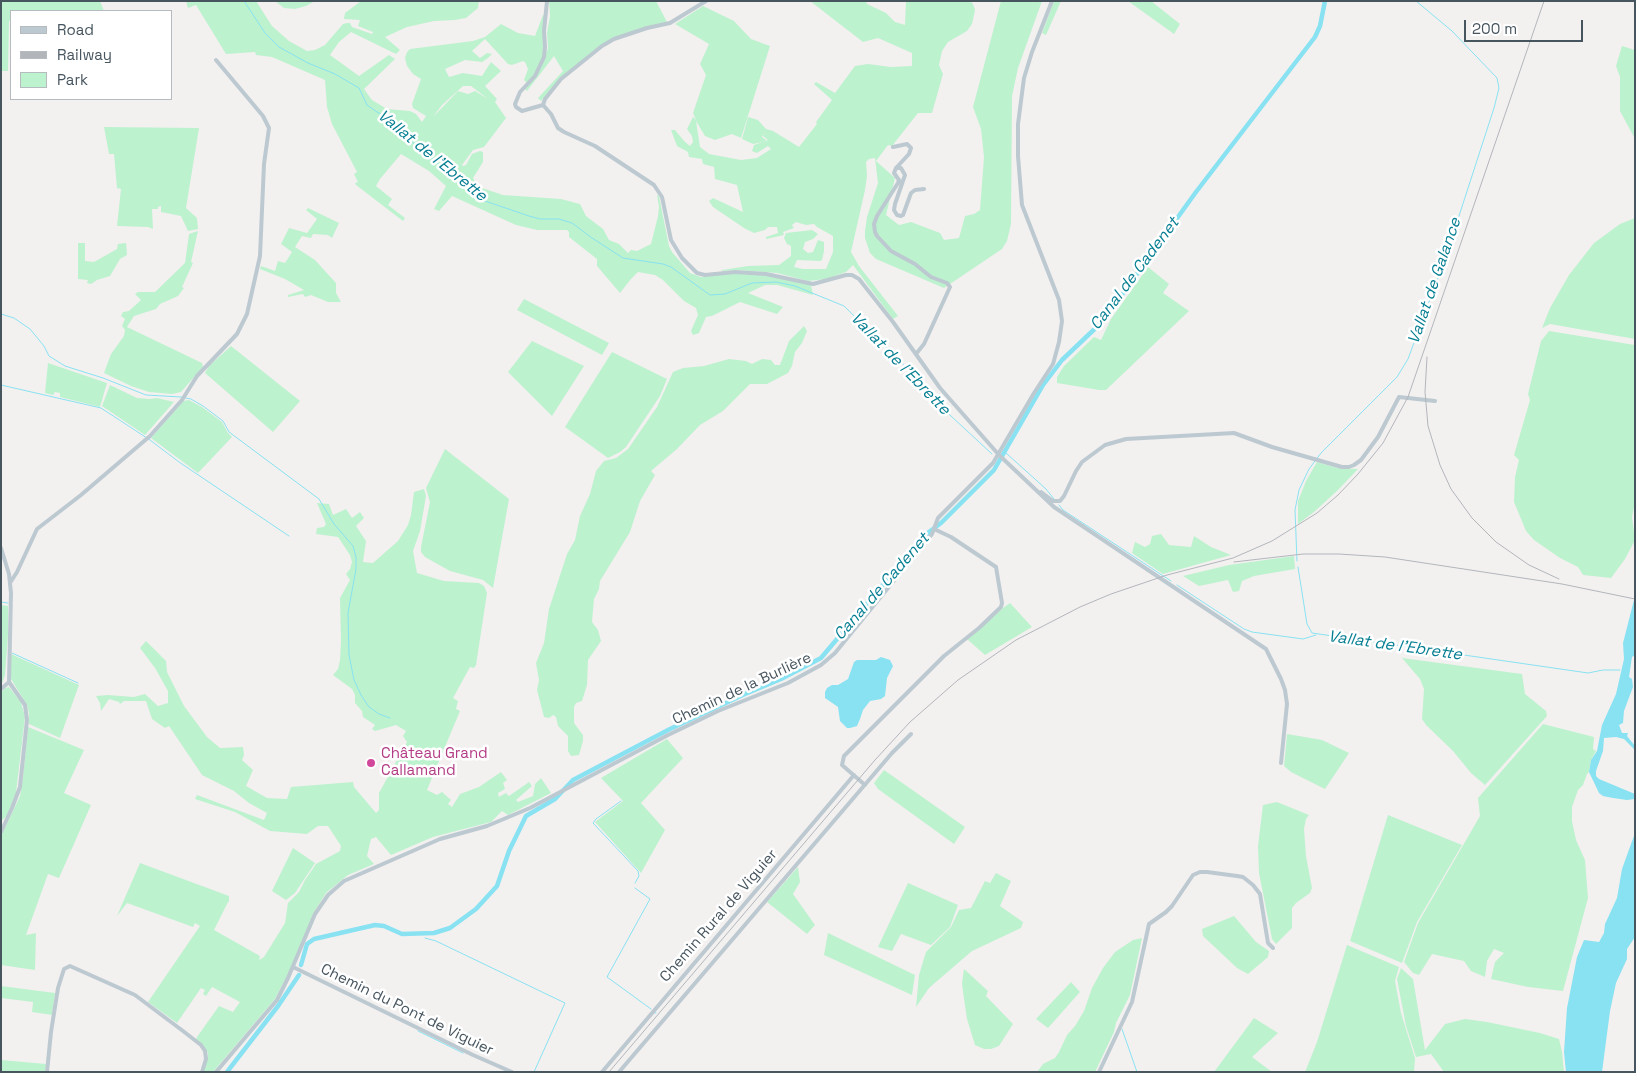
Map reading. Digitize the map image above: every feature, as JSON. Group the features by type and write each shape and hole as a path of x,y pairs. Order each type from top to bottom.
{"street":[{"path":"542,106 522,111 516,108 515,104 520,92 535,76 544,57 547,1"},
{"path":"542,106 545,99 561,79 602,46 614,39 647,28 670,23 706,1"},
{"name":"Chemin de la Burlière","path":"216,1072 276,1000 293,967 318,908 328,895 344,881 440,839 497,823 530,808 668,735 718,711 788,683 821,665 835,653 935,529 938,518 1001,457 1021,415 1053,364 1058,350 1060,335 1061,310 1057,292 1022,206 1018,156 1018,124 1024,78 1052,1"},
{"path":"10,582 17,572 36,528 81,495 150,436 182,400 197,376 237,334 247,314 260,256 263,177 269,128 263,116 216,60"},
{"path":"542,106 551,114 558,128 596,146 654,185 662,197 671,240 682,258 697,272 705,275 735,272 766,274 813,284 849,274 859,278 895,320 940,388 1001,457 1057,510 1266,648 1281,679 1287,704 1281,763"},
{"path":"893,147 907,144 911,148 909,154 896,168 894,173 899,180 875,220 875,232 891,251 920,267 931,277 946,282 950,287 924,344 916,354"},
{"path":"896,168 902,168 905,175 895,204 894,210 897,215 904,215 911,193 915,190 924,189"},
{"path":"1033,486 1052,501 1058,502 1064,496 1082,462 1105,445 1126,438 1234,433 1272,448 1322,462 1342,467 1354,465 1361,460 1378,436 1396,400 1400,396 1435,401"},
{"path":"865,785 842,765 844,756 944,656 979,628 1001,607 996,567 952,536 935,529"},
{"path":"1,548 7,564 12,614 9,682 25,705 27,720 20,787 1,832"},
{"path":"1,689 9,682"},
{"path":"619,1072 892,753 911,734"},
{"name":"Chemin Rural de Viguier","path":"602,1072 854,775"},
{"path":"1099,1072 1134,997 1149,924 1172,906 1193,875 1207,872 1237,876 1253,885 1260,894 1268,940 1272,948"},
{"path":"47,1072 58,988 64,969 70,966 135,995 201,1045 206,1055 202,1072"},
{"name":"Chemin du Pont de Viguier","path":"293,967 473,1055 512,1072"}],"green space":[{"path":"1,1 100,1 104,10 10,10 8,71 1,71"},
{"path":"186,1 256,1 272,26 289,41 307,51 315,50 325,45 343,24 350,23 352,27 372,34 373,32 358,26 360,20 344,19 345,13 361,1 479,1 478,8 466,18 434,21 407,27 385,37 400,50 396,54 351,32 339,42 330,55 359,76 389,55 395,59 364,89 372,100 387,109 410,111 416,114 422,122 426,116 413,108 412,104 421,79 413,74 407,66 405,58 410,49 473,41 485,37 501,24 518,33 535,36 543,15 545,16 545,52 534,76 527,83 524,80 528,69 525,62 508,64 485,39 472,51 480,58 487,53 492,54 488,58 482,62 465,60 445,69 449,77 463,73 482,76 491,62 501,71 485,86 497,99 495,102 506,118 484,147 473,150 462,165 466,165 472,154 480,151 483,152 483,162 473,178 476,184 503,195 561,199 580,204 586,216 603,229 609,240 619,244 628,253 631,250 637,251 651,244 658,216 657,195 659,196 669,246 690,273 701,277 728,273 774,276 811,285 813,295 777,285 765,285 748,293 783,307 777,314 740,302 712,316 706,317 699,333 693,335 691,331 698,315 696,308 684,301 663,280 655,275 638,272 620,293 597,266 597,259 569,237 567,230 537,230 516,225 452,196 439,211 434,209 446,186 429,171 401,154 376,186 392,199 388,205 405,218 403,221 356,185 355,183 358,182 354,174 357,172 332,124 327,107 325,80 272,57 256,55 255,52 226,54 196,5 188,8","holes":["463,86 471,86 488,99 475,91 468,94 458,91 433,117 442,105"]},
{"path":"275,1 315,1 295,9 284,8"},
{"path":"549,1 656,1 667,22 639,29 611,40 561,78 541,101 538,98 563,71 554,56 527,91 525,89 540,69 548,48"},
{"path":"810,1 866,1 867,4 886,13 895,22 905,25 906,1 970,1 975,10 972,24 967,31 948,42 942,51 939,65 943,74 932,113 918,113 892,146 888,145 876,161 895,178 886,215 899,225 911,222 940,233 944,240 959,238 965,216 980,210 984,157 981,129 973,107 1001,1 1042,1 1018,68 1012,96 1011,224 1007,241 1002,249 944,288 876,259 870,253 865,238 867,217 878,183 875,158 869,159 866,162 865,190 851,252 859,266 898,316 893,319 853,265 846,272 826,279 808,281 777,273 737,270 721,271 748,266 779,265 791,256 791,246 787,244 784,238 786,233 812,230 818,234 813,239 805,242 803,249 808,253 813,252 818,240 824,242 822,260 797,260 794,267 826,269 833,252 833,236 814,224 806,225 796,222 792,225 794,228 783,232 784,235 766,239 766,237 778,233 777,227 768,227 765,230 754,233 744,228 713,207 709,201 713,198 743,212 737,185 715,179 714,167 703,164 702,159 689,157 688,152 677,146 671,130 675,130 690,146 693,142 692,136 687,129 693,117 696,120 693,113 706,75 700,64 709,44 675,24 703,6 734,21 751,39 770,46 741,138 732,134 715,140 705,136 696,121 700,147 709,154 741,160 757,158 771,149 768,146 757,153 752,151 754,145 762,142 753,144 742,139 748,117 758,120 766,129 773,131 799,147 817,124 816,122 832,100 814,84 816,82 835,93 855,66 868,64 891,67 912,66 912,53 878,38 863,42"},
{"path":"1054,1 1061,1 1046,35 1042,33"},
{"path":"1128,1 1151,1 1180,24 1174,34"},
{"path":"1622,46 1635,50 1635,139 1620,111 1620,77 1616,66"},
{"path":"104,127 199,128 186,208 197,218 198,229 188,231 181,216 161,212 161,206 158,209 152,209 153,229 148,227 117,226 121,189 117,188 114,154 109,154"},
{"path":"308,208 339,223 332,238 328,235 313,234 311,238 302,236 295,247 315,260 336,283 336,293 341,302 328,302 311,295 305,297 303,294 288,297 288,295 304,290 285,279 260,269 261,266 275,271 278,261 285,263 292,252 281,244 289,228 307,233 317,219 306,210"},
{"path":"1635,218 1635,339 1550,324 1542,328 1550,308 1569,275 1594,243 1620,224"},
{"path":"198,231 191,262 193,263 182,287 184,288 178,296 160,304 156,309 134,316 127,327 202,363 203,367 181,392 172,394 149,392 104,373 111,354 124,336 125,330 122,326 125,319 121,316 123,312 129,311 141,300 135,294 138,292 155,292 185,263 189,234"},
{"path":"78,243 85,243 85,261 94,262 117,249 118,244 126,243 127,255 120,259 110,276 91,284 87,283 88,280 78,279"},
{"path":"1148,267 1169,284 1163,293 1189,311 1106,390 1057,383 1057,377 1064,366 1094,337 1101,340 1111,319"},
{"path":"524,299 609,343 602,355 517,310"},
{"path":"804,326 807,331 802,343 795,352 792,366 788,373 767,384 750,384 723,411 700,425 677,449 651,471 655,475 640,501 630,532 600,581 599,589 594,599 592,622 598,630 601,641 588,660 587,685 582,701 576,703 574,707 574,723 583,735 583,741 579,755 571,756 568,751 568,736 558,726 556,717 553,715 549,718 544,717 537,690 539,680 536,663 544,643 549,609 567,554 575,540 580,516 590,494 596,471 604,461 616,458 628,449 657,407 673,372 683,368 704,366 729,359 746,361 752,364 762,359 771,360 775,365 780,365 789,341"},
{"path":"1549,331 1635,345 1635,502 1632,517 1635,540 1625,559 1611,578 1583,575 1578,567 1560,558 1534,540 1526,531 1514,502 1515,477 1519,460 1514,455 1530,400 1528,394 1541,341"},
{"path":"532,341 584,366 552,416 508,372"},
{"path":"231,346 300,401 273,432 205,373 209,366"},
{"path":"612,352 667,379 660,396 626,447 608,458 565,427"},
{"path":"48,363 107,383 100,407 60,397 60,393 55,392 53,395 45,393"},
{"path":"110,385 137,398 157,398 174,402 145,435 102,406"},
{"path":"189,400 222,422 232,437 198,473 151,438 183,401"},
{"path":"445,449 509,499 493,588 483,580 450,571 425,557 421,552 430,502 426,488"},
{"path":"1317,462 1338,468 1358,469 1314,512 1298,524 1298,501 1306,481"},
{"path":"424,489 426,496 420,531 413,551 417,573 444,581 479,583 484,586 487,593 476,665 474,668 470,667 453,698 458,701 456,709 460,711 427,790 437,795 442,792 451,800 448,804 452,807 460,794 479,787 501,772 507,780 503,783 505,789 498,793 499,797 506,793 509,796 529,782 532,786 516,800 518,802 533,796 535,784 541,778 551,793 508,815 502,811 491,822 433,837 391,855 376,837 371,839 367,856 374,864 348,875 326,893 314,912 291,968 275,999 213,1072 204,1072 208,1053 203,1045 196,1040 197,1037 219,1006 233,1012 240,1002 212,987 206,996 203,994 205,990 201,988 177,1023 148,1002 200,926 195,923 193,927 127,903 117,916 140,863 229,896 229,902 214,930 260,956 259,960 264,957 285,923 288,903 299,892 316,864 340,851 341,846 328,826 318,826 307,834 270,831 235,812 195,799 197,795 264,820 267,813 249,803 234,791 202,775 169,726 165,728 152,719 146,701 124,701 120,704 109,699 101,711 100,703 96,696 134,697 145,694 158,706 168,703 168,691 155,668 140,648 146,641 166,661 167,672 184,706 207,737 220,748 243,747 244,755 242,760 253,770 246,786 267,798 287,799 291,787 353,782 354,787 376,813 379,810 379,793 407,742 403,736 406,731 396,725 375,731 372,729 375,725 363,717 362,711 355,703 355,695 352,689 333,675 338,669 340,660 340,598 350,580 346,574 352,562 350,555 338,537 316,534 317,528 324,527 326,524 317,503 329,504 333,515 346,509 352,518 360,512 364,518 356,526 366,541 363,562 373,563 398,541 408,525 414,492"},
{"path":"1161,534 1169,545 1191,547 1194,536 1211,547 1231,555 1163,574 1132,553 1135,542 1145,547 1150,544 1152,536"},
{"path":"1294,556 1295,569 1254,576 1242,581 1239,591 1233,592 1228,580 1199,586 1183,576 1229,565"},
{"path":"1010,603 1032,627 985,655 967,639"},
{"path":"1,605 8,606 8,635 5,675 1,686"},
{"path":"11,654 79,685 60,738 29,724 27,705 11,679 9,670"},
{"path":"1402,658 1522,674 1525,694 1546,711 1547,716 1485,785 1471,773 1422,719 1424,689 1420,679"},
{"path":"9,687 21,702 25,717 16,793 7,816 1,821 1,692"},
{"path":"1543,724 1594,737 1593,749 1596,751 1591,760 1589,772 1583,785 1578,790 1572,807 1572,821 1576,840 1585,860 1588,898 1563,991 1528,987 1491,979 1495,962 1504,953 1494,949 1487,961 1485,977 1471,971 1464,961 1432,954 1419,975 1413,973 1404,962 1418,923 1480,816 1478,798"},
{"path":"28,727 84,750 64,793 91,805 59,878 48,874 26,935 36,933 35,970 1,965 1,836 20,796"},
{"path":"1287,734 1322,740 1349,753 1325,789 1291,772 1284,766"},
{"path":"667,739 683,758 641,803 665,830 641,873 595,822 623,801 601,778"},
{"path":"884,770 965,827 954,844 878,789 874,783"},
{"path":"1277,802 1309,815 1304,829 1306,856 1312,888 1310,893 1292,908 1292,928 1276,944 1272,939 1259,873 1258,846 1263,805"},
{"path":"1388,815 1462,845 1417,922 1402,963 1350,941"},
{"path":"293,848 315,863 295,893 286,900 272,891"},
{"path":"798,867 800,882 793,894 815,925 807,934 767,902"},
{"path":"996,873 1011,881 1000,906 1023,922 1021,928 972,951 929,988 916,1007 919,975 926,952 951,927 959,910 971,908 985,881 990,883"},
{"path":"908,883 958,905 950,927 931,945 901,934 892,951 878,947"},
{"path":"1234,916 1256,942 1269,951 1268,957 1248,974 1237,968 1203,936 1202,929"},
{"path":"828,933 915,975 912,995 824,955"},
{"path":"1142,938 1130,995 1095,1072 1037,1072 1043,1064 1055,1058 1059,1052 1067,1035 1084,1011 1092,988 1103,968 1115,952 1133,940"},
{"path":"1347,945 1399,967 1395,981 1401,1013 1415,1058 1414,1072 1305,1072 1317,1042"},
{"path":"1401,968 1413,979 1425,1050 1445,1024 1465,1019 1487,1022 1559,1039 1564,1072 1444,1072 1431,1054 1416,1057 1406,1026 1397,979"},
{"path":"964,969 988,991 986,996 1013,1024 999,1046 984,1049 975,1045 967,1019 963,992"},
{"path":"1071,982 1080,992 1048,1028 1036,1019"},
{"path":"1,986 55,993 52,1015 32,1012 33,1002 1,998"},
{"path":"1254,1018 1278,1033 1252,1057 1272,1072 1214,1072"},
{"path":"1,1060 46,1064 45,1072 1,1072"}],"water":[{"path":"1635,596 1635,655 1632,657 1629,677 1632,679 1633,687 1624,711 1623,723 1619,725 1622,733 1628,733 1627,736 1635,746 1635,750 1624,739 1616,737 1604,738 1603,751 1596,771 1596,776 1599,779 1635,794 1635,799 1627,800 1603,796 1599,793 1589,772 1591,760 1597,751 1602,725 1616,694 1624,659 1623,643"},
{"path":"881,657 890,660 893,666 887,678 885,696 881,699 870,701 863,710 857,726 847,728 840,721 838,707 825,698 825,692 832,685 838,685 848,679 854,662 857,660 876,660"},
{"path":"1635,833 1635,937 1627,949 1627,959 1616,983 1610,1011 1602,1072 1566,1072 1564,1052 1567,1008 1577,957 1584,940 1599,942 1604,933 1605,924 1617,898 1622,869"}],"waterway":[{"name":"Vallat de l'Ebrette","path":"244,1 265,33 279,47 308,63 335,74 359,88 367,105 391,119 413,143 482,200 540,219 559,219 572,223 623,258 671,267 710,295 725,294 752,283 776,282 795,286 844,306 922,383 938,404 992,454"},
{"name":"Canal de Cadenet","path":"301,965 307,944 314,939 375,925 384,926 402,934 434,933 450,928 476,909 497,886 509,851 526,816 555,799 573,780 670,729 781,679 821,658 925,535 941,523 994,470 1043,385 1062,360 1103,321 1196,192 1315,37 1320,26 1325,1"},
{"name":"Vallat de Galance","path":"1297,561 1295,510 1299,490 1309,469 1321,453 1397,377 1408,359 1446,256 1499,88 1497,78 1452,31 1416,1"},
{"path":"1,314 14,318 30,329 44,346 49,356 65,366 103,378 146,395 191,399 223,421 229,432 319,499 334,524 353,546 356,557 356,569 348,613 349,655 354,680 369,707 379,714 390,718"},
{"path":"1,385 101,408 289,536"},
{"name":"Vallat de l'Ebrette","path":"1006,453 1046,489 1054,499"},
{"name":"Vallat de l'Ebrette","path":"1059,505 1063,510 1171,581"},
{"name":"Vallat de l'Ebrette","path":"1298,567 1307,624 1312,633 1588,673 1603,670 1620,670"},
{"name":"Vallat de l'Ebrette","path":"1177,585 1244,629 1252,632 1303,639 1316,635"},
{"path":"1,602 8,603"},
{"path":"12,653 78,683"},
{"path":"621,801 593,823 638,871 639,876 635,883"},
{"path":"635,888 650,899 607,977 651,1009"},
{"path":"425,938 436,941 565,1003 534,1072"},
{"name":"Canal de Cadenet","path":"227,1072 278,1006 299,975"},
{"path":"1122,1029 1137,1072"},
{"path":"418,1031 463,1053"}],"railway":[{"path":"609,1072 875,760 910,722 958,680 1016,640 1080,607 1167,575 1233,558 1272,541 1317,513 1358,474 1383,443 1408,397 1544,1"},
{"path":"1427,357 1425,392 1428,426 1440,465 1451,489 1472,518 1496,542 1529,565 1559,579"},
{"path":"1234,562 1303,554 1385,557 1562,584 1635,599"}],"place":[{"name":"Château Grand Callamand","path":"371,763"}]}
